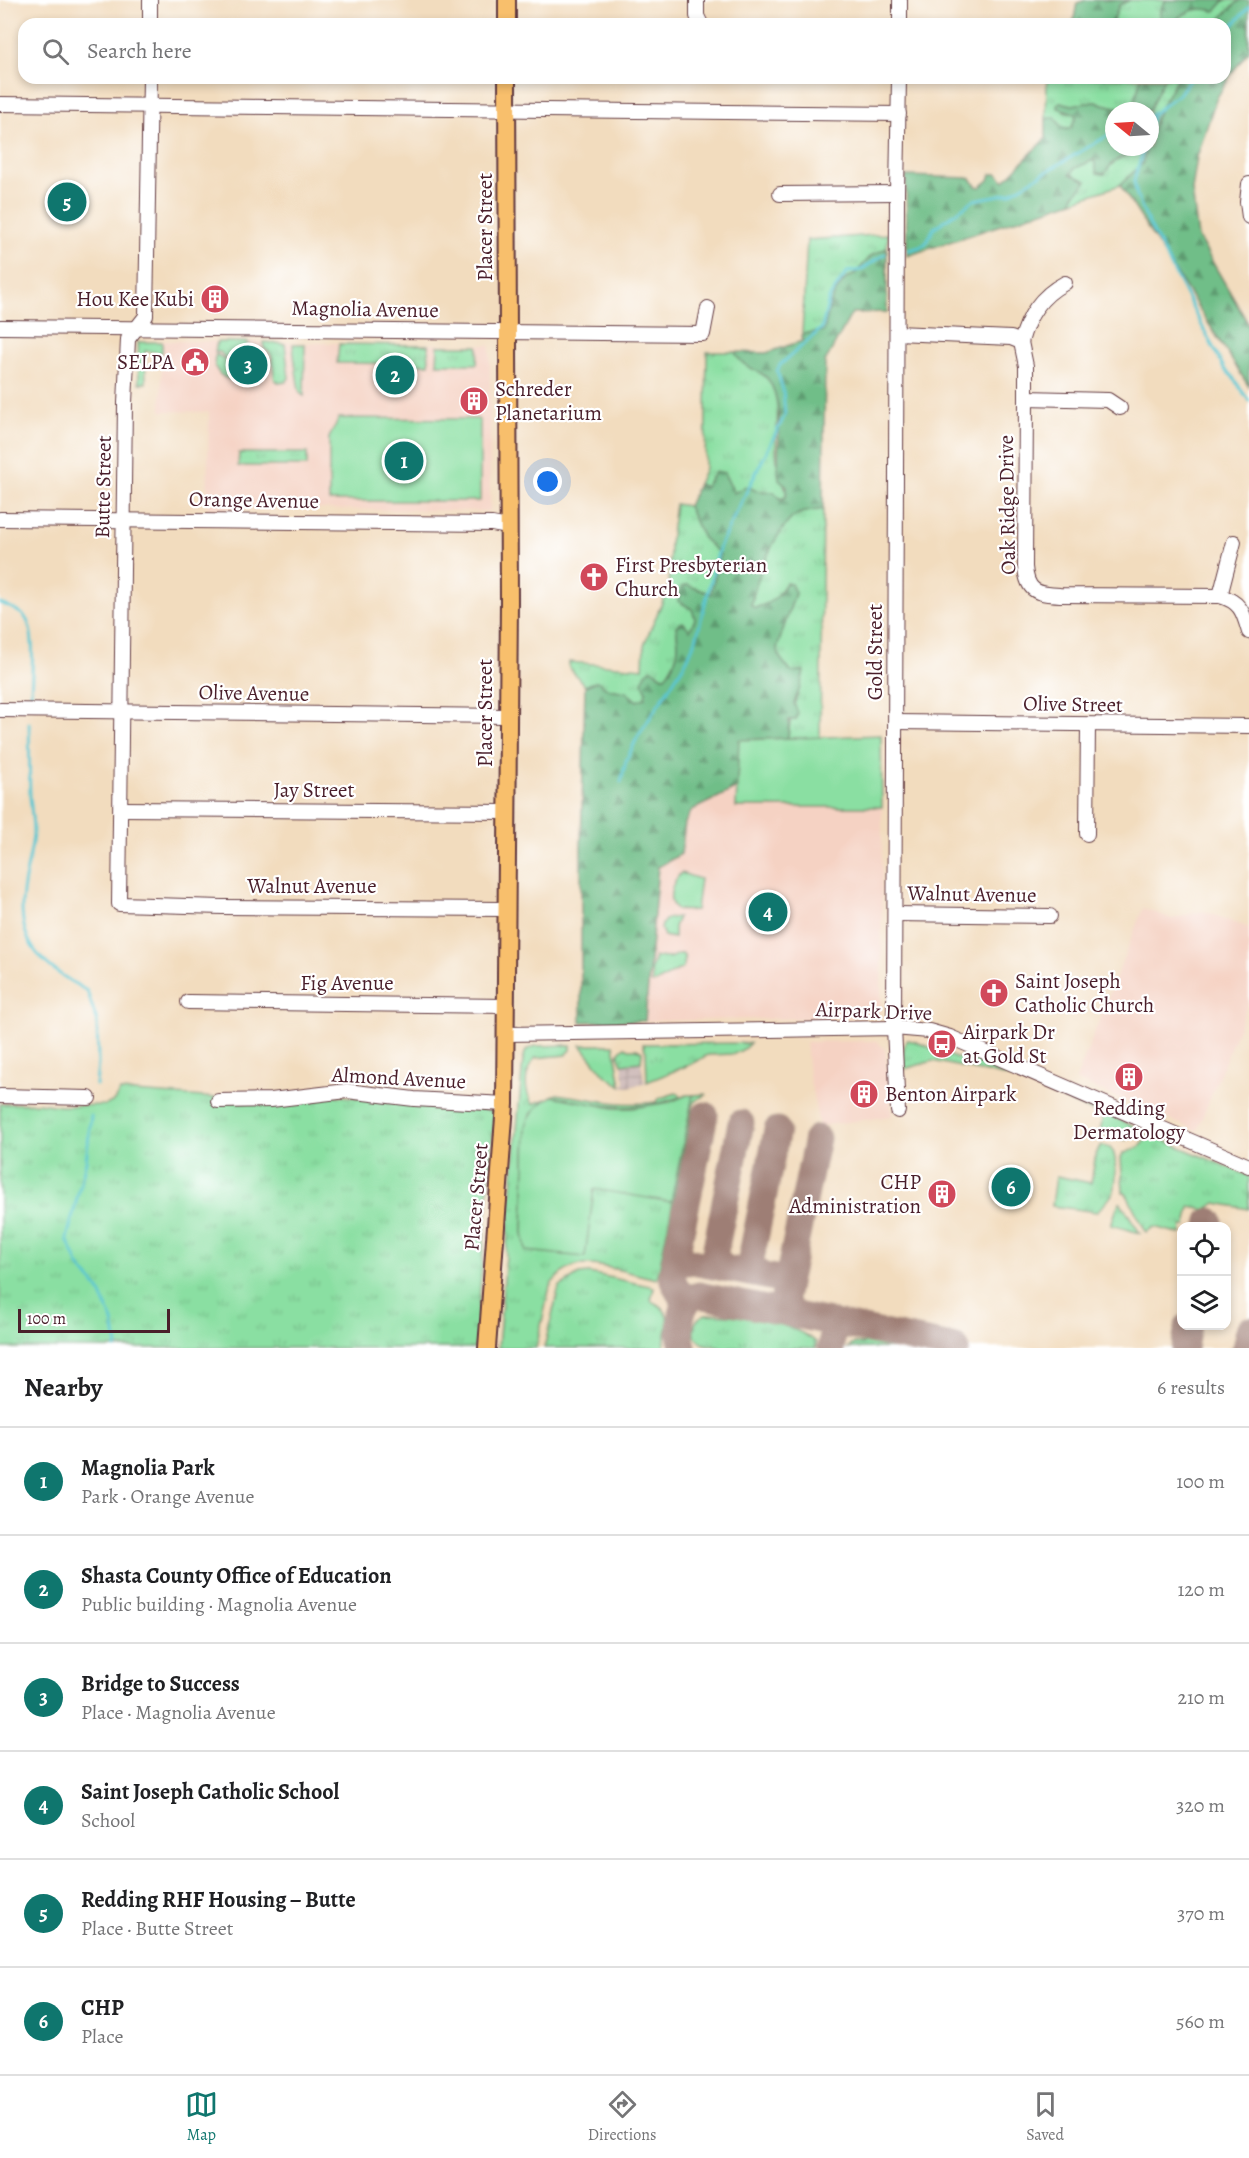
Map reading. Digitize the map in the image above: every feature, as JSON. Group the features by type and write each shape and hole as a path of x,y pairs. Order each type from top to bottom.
{"main road":[{"path":"507,0 507,18"},
{"name":"Placer Street","path":"487,1348 506,1104 507,84"}],"street":[{"path":"150,0 150,18"},
{"path":"697,0 697,18"},
{"path":"900,0 900,18"},
{"name":"Butte Street","path":"118,904 123,519 128,339 146,316 150,84"},
{"name":"Gold Street","path":"898,1111 894,1028 899,84"},
{"path":"0,104 898,114"},
{"path":"1249,184 1247,202 1249,216"},
{"path":"780,194 897,193"},
{"path":"897,333 1011,338 1021,342 1029,319 1038,304 1065,283"},
{"name":"Magnolia Avenue","path":"0,327 703,334 708,308"},
{"name":"Oak Ridge Drive","path":"1021,342 1026,366 1025,567 1026,578 1030,586 1034,591 1043,594 1220,596"},
{"path":"1026,398 1108,400 1120,408"},
{"name":"Orange Avenue","path":"0,519 492,524 508,527"},
{"path":"1234,542 1220,596 1238,605 1249,632"},
{"name":"Olive Avenue","path":"0,710 507,716"},
{"name":"Olive Street","path":"896,722 1249,726"},
{"path":"1088,725 1088,834"},
{"name":"Jay Street","path":"121,808 507,812"},
{"name":"Walnut Avenue","path":"118,904 506,909"},
{"name":"Walnut Avenue","path":"895,914 1050,916"},
{"name":"Fig Avenue","path":"188,1002 506,1006"},
{"name":"Airpark Drive","path":"506,1034 894,1028 929,1031 950,1037 1249,1166"},
{"name":"Almond Avenue","path":"218,1101 271,1100 347,1091 414,1099 506,1104"},
{"path":"0,1096 89,1098"}],"shaded area":[{"path":"162,341 490,345 490,511 207,508 209,412 161,411"},
{"path":"879,735 882,807 881,1006 879,1014 873,1017 645,1021 658,867 681,854 685,823 692,810 737,788 777,738 873,737"},
{"path":"1143,908 1172,919 1203,911 1249,928 1249,1001 1197,1131 1076,1080"},
{"path":"876,1041 885,1049 892,1116 819,1126 809,1075 806,1042"},
{"path":"641,1062 644,1081 647,1082 629,1087 621,1086 625,1083 622,1064"}],"green space":[{"path":"1086,0 1130,0 1119,5 1114,18 1074,18 1077,3"},
{"path":"1130,0 1166,0 1160,10 1161,18 1114,18 1119,5"},
{"path":"1166,0 1225,0 1215,11 1195,10 1178,18 1161,18 1160,10"},
{"path":"1225,0 1240,0 1221,18 1180,18 1190,11 1200,9 1215,11"},
{"path":"1240,0 1249,0 1249,51 1231,75 1231,18 1221,18"},
{"path":"1047,84 1139,84 1134,102 1105,102 1105,104 1095,102 1072,105 1060,102 1064,111 1074,113 1077,117 1071,128 1066,129 1060,125 1055,117 1046,119"},
{"path":"1139,84 1161,84 1153,102 1134,102"},
{"path":"1161,84 1174,84 1159,111 1159,102 1153,102"},
{"path":"1174,84 1225,84 1216,99 1197,157 1192,190 1198,237 1249,325 1249,387 1120,185 1142,164 1144,156 1159,156 1159,112"},
{"path":"1060,102 1072,105 1095,102 1105,104 1105,156 1125,156 1118,159 1105,174 1097,173 1094,160 1075,168 1070,174 1087,181 1073,196 1073,201 907,256 906,176 971,178 976,186 980,187 989,180 991,174 998,174 1004,181 1046,138 1046,119 1055,117 1060,125 1066,129 1071,128 1076,117 1074,113 1058,108 1057,105"},
{"path":"1144,156 1142,164 1120,185 1073,201 1073,196 1086,181 1069,174 1075,168 1094,160 1108,168 1119,158"},
{"path":"888,234 887,248 872,255 854,275 842,283 835,293 824,331 802,334 807,240"},
{"path":"887,248 887,312 852,313 825,362 823,509 799,514 785,526 766,559 751,605 755,608 770,602 780,593 786,583 791,584 795,593 777,648 780,658 791,672 804,671 794,703 798,713 796,720 789,720 788,738 739,740 737,788 692,810 685,823 681,854 658,867 645,1021 581,1022 581,848 585,686 597,681 608,689 626,692 637,701 645,698 646,690 642,682 646,673 651,669 665,677 673,664 678,648 676,626 683,622 690,630 695,619 692,609 678,601 681,587 687,585 711,594 720,554 703,538 688,506 698,484 705,487 716,471 724,473 734,493 746,486 757,491 774,492 781,499 786,497 787,486 779,479 779,417 775,393 767,377 743,363 735,352 766,353 802,341 802,334 824,331 830,304 842,283 854,275 872,255"},
{"path":"138,342 162,342 162,353 145,351 146,383 139,383"},
{"path":"217,342 248,342 248,352 232,353 226,359 220,352 215,352"},
{"path":"264,342 285,344 289,378 286,382 280,383 275,380 271,354 264,349"},
{"path":"293,344 305,344 304,396 299,390"},
{"path":"339,344 428,345 429,364 337,363"},
{"path":"438,346 478,346 477,364 437,364"},
{"path":"707,352 735,352 742,363 761,373 769,381 777,402 776,456 786,497 781,499 774,492 757,491 746,486 734,494 724,473 710,478 705,488 698,484 705,468"},
{"path":"216,354 232,368 235,375 233,380 217,371"},
{"path":"339,418 478,419 480,422 480,501 329,501 329,438"},
{"path":"239,453 307,453 307,466 238,466"},
{"path":"675,504 688,506 703,538 720,554 711,594 687,585 695,619 690,630 676,626 678,648 676,659 665,677 651,669 645,698 637,701 626,692 608,689 597,681 585,686 569,667 569,662 643,668 644,645 669,586 670,543"},
{"path":"823,509 820,738 788,738 803,671 791,672 780,658 777,648 795,593 791,585 786,583 774,601 755,608 751,606 766,559 784,526 799,514"},
{"path":"881,735 882,807 736,807 739,740"},
{"path":"681,873 700,879 696,910 676,909 671,901 671,891"},
{"path":"678,917 674,927 674,938 664,936 661,929 663,923 669,918"},
{"path":"683,954 685,958 682,969 652,983 651,969 655,957 669,958"},
{"path":"907,1040 956,1058 966,1058 967,1055 1136,1127 1135,1133 1126,1140 1100,1132 1103,1116 1017,1079 933,1061 904,1069 903,1051"},
{"path":"750,1043 734,1054 708,1055 647,1082 646,1052 643,1044"},
{"path":"571,1045 571,1050 566,1055 535,1058 527,1075 526,1087 533,1104 546,1099 532,1114 526,1127 523,1232 526,1251 594,1188 671,1201 693,1095 707,1094 695,1101 693,1105 657,1279 598,1266 572,1267 550,1286 536,1348 498,1348 523,1060 526,1050 536,1046"},
{"path":"581,1045 614,1045 621,1086 605,1075"},
{"path":"625,1047 642,1052 641,1062 622,1064 618,1055"},
{"path":"120,1091 217,1098 330,1095 495,1111 475,1348 0,1348 0,1104 106,1105 114,1101"},
{"path":"676,1093 680,1097 663,1102 631,1107 601,1105 552,1096 557,1094 630,1104 656,1102 660,1098"},
{"path":"693,1095 671,1202 594,1189 585,1257 526,1251 523,1232 526,1127 532,1113 539,1105 552,1096 614,1108 632,1108 670,1102"},
{"path":"1149,1134 1249,1176 1249,1209 1216,1203 1206,1210 1190,1207 1187,1222 1177,1222 1177,1233 1154,1227 1146,1232 1126,1193 1123,1192 1121,1158 1123,1154 1141,1146"},
{"path":"1103,1146 1112,1150 1116,1164 1114,1189 1106,1203 1097,1212 1052,1206 1056,1176 1091,1183 1096,1153"},
{"path":"1119,1202 1121,1203 1140,1233 1111,1225"},
{"path":"589,1273 654,1287 651,1301 664,1310 668,1320 663,1348 544,1348 559,1287 579,1274"},
{"path":"706,1314 764,1320 779,1324 806,1335 816,1342 816,1348 722,1348 703,1344 694,1335 694,1328 700,1317"},
{"path":"866,1340 906,1348 847,1348 855,1343 863,1344"}],"waterway":[{"path":"1231,27 1249,7"},
{"path":"1159,109 1179,94 1186,84"},
{"path":"909,250 926,243 934,228 974,200 1010,193 1105,137"},
{"path":"1141,156 1134,181 1137,196 1148,222 1225,370 1232,376 1249,401"},
{"path":"621,782 626,761 637,738 687,660 696,639 720,545 785,415 783,390 777,371 780,365 822,328 829,298 847,272 861,270 885,254"},
{"path":"0,603 20,613 29,624 32,644 31,697"},
{"path":"29,723 33,833 23,892 24,927 36,952 46,963 87,991 97,1021 96,1085"},
{"path":"91,1116 86,1161 67,1239 79,1266 99,1290 113,1321 117,1346 115,1348"}],"taxiway":[{"path":"673,1271 705,1115"},
{"path":"725,1268 717,1261 715,1252 741,1123"},
{"path":"761,1275 752,1267 751,1259 777,1130"},
{"path":"797,1316 787,1308 784,1299 817,1138"},
{"path":"685,1306 672,1277 676,1266 687,1261 775,1278 783,1284 785,1293"},
{"path":"683,1346 680,1324 684,1308 693,1297 699,1295 956,1348"},
{"path":"827,1322 833,1330 831,1348"},
{"path":"1184,1348 1187,1330"},
{"path":"1245,1348 1249,1330"}],"place":[{"name":"Redding RHF Housing – Butte","path":"67,202"},
{"name":"Hou Kee Kubi","path":"215,299"},
{"name":"SELPA","path":"195,362"},
{"name":"Bridge to Success","path":"248,365"},
{"name":"Shasta County Office of Education","path":"395,375"},
{"name":"Schreder Planetarium","path":"474,401"},
{"name":"Magnolia Park","path":"404,461"},
{"name":"First Presbyterian Church","path":"594,577"},
{"name":"Saint Joseph Catholic School","path":"768,912"},
{"name":"Saint Joseph Catholic Church","path":"994,993"},
{"name":"Airpark Dr at Gold St","path":"942,1044"},
{"name":"Redding Dermatology","path":"1129,1077"},
{"name":"Benton Airpark","path":"864,1094"},
{"name":"CHP","path":"1011,1187"},
{"name":"CHP Administration","path":"942,1194"}]}
